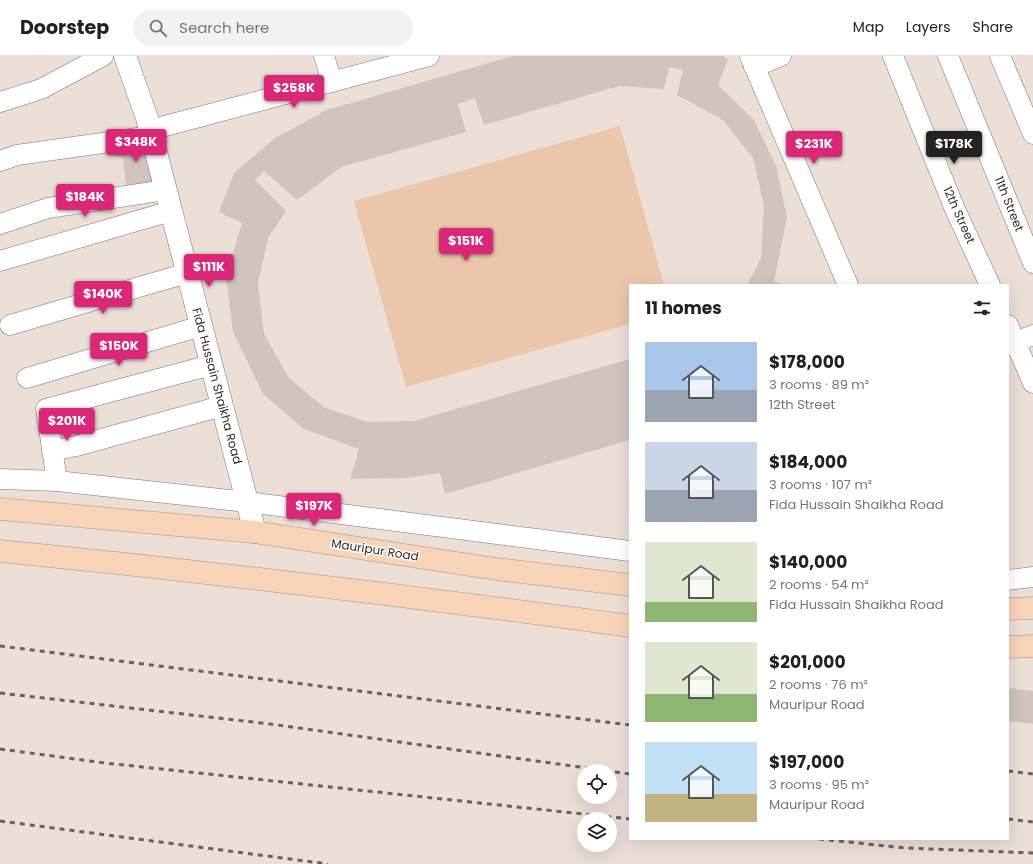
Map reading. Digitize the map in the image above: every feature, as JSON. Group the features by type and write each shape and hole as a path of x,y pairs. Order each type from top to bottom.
{"highway":[{"name":"Mauripur Road","path":"0,509 255,532 496,569 629,585"},
{"path":"0,552 179,569 492,607 629,626"},
{"path":"1009,610 1033,608"},
{"path":"1009,647 1033,646"}],"street":[{"path":"0,102 41,89 103,56"},
{"name":"Fida Hussain Shaikha Road","path":"125,56 151,133 255,532"},
{"path":"324,56 332,82"},
{"path":"0,161 17,155 151,133 332,82 395,60 430,56"},
{"path":"782,56 752,62 848,284"},
{"name":"12th Street","path":"893,56 954,207 990,284"},
{"name":"11th Street","path":"948,56 1033,263"},
{"path":"1000,56 1033,134"},
{"path":"0,224 48,208 166,190"},
{"path":"0,260 171,211"},
{"path":"10,326 187,273"},
{"path":"27,378 201,326"},
{"path":"1016,337 1033,383"},
{"path":"57,481 46,409 211,365"},
{"path":"52,451 76,446 222,406"},
{"path":"0,479 57,481 247,502 629,551"},
{"path":"1009,580 1033,577"}],"shaded area":[{"path":"620,126 664,284 629,284 629,324 406,387 354,201"}],"building":[{"path":"513,56 723,56 728,59 718,85 754,120 776,166 787,217 774,281 780,284 748,284 761,258 764,206 753,158 723,120 677,95 683,70 669,67 664,89 619,86 484,125 475,98 458,104 466,132 341,167 297,200 264,171 255,180 286,211 268,238 258,283 264,334 289,378 325,408 368,422 414,421 629,359 629,440 445,494 440,473 405,478 350,479 359,449 304,429 263,394 233,332 226,277 242,223 219,212 234,173 275,138 327,110"},
{"path":"147,142 155,183 126,186 123,158 114,156 114,145"},
{"path":"1009,688 1033,691 1033,724 1009,721"}],"railway":[{"path":"0,646 629,725"},
{"path":"0,693 270,724 629,774"},
{"path":"0,749 105,763 629,819"},
{"path":"1009,771 1033,774"},
{"path":"1009,819 1033,822"},
{"path":"0,821 328,864"},
{"path":"829,840 906,848 1033,853"}]}
